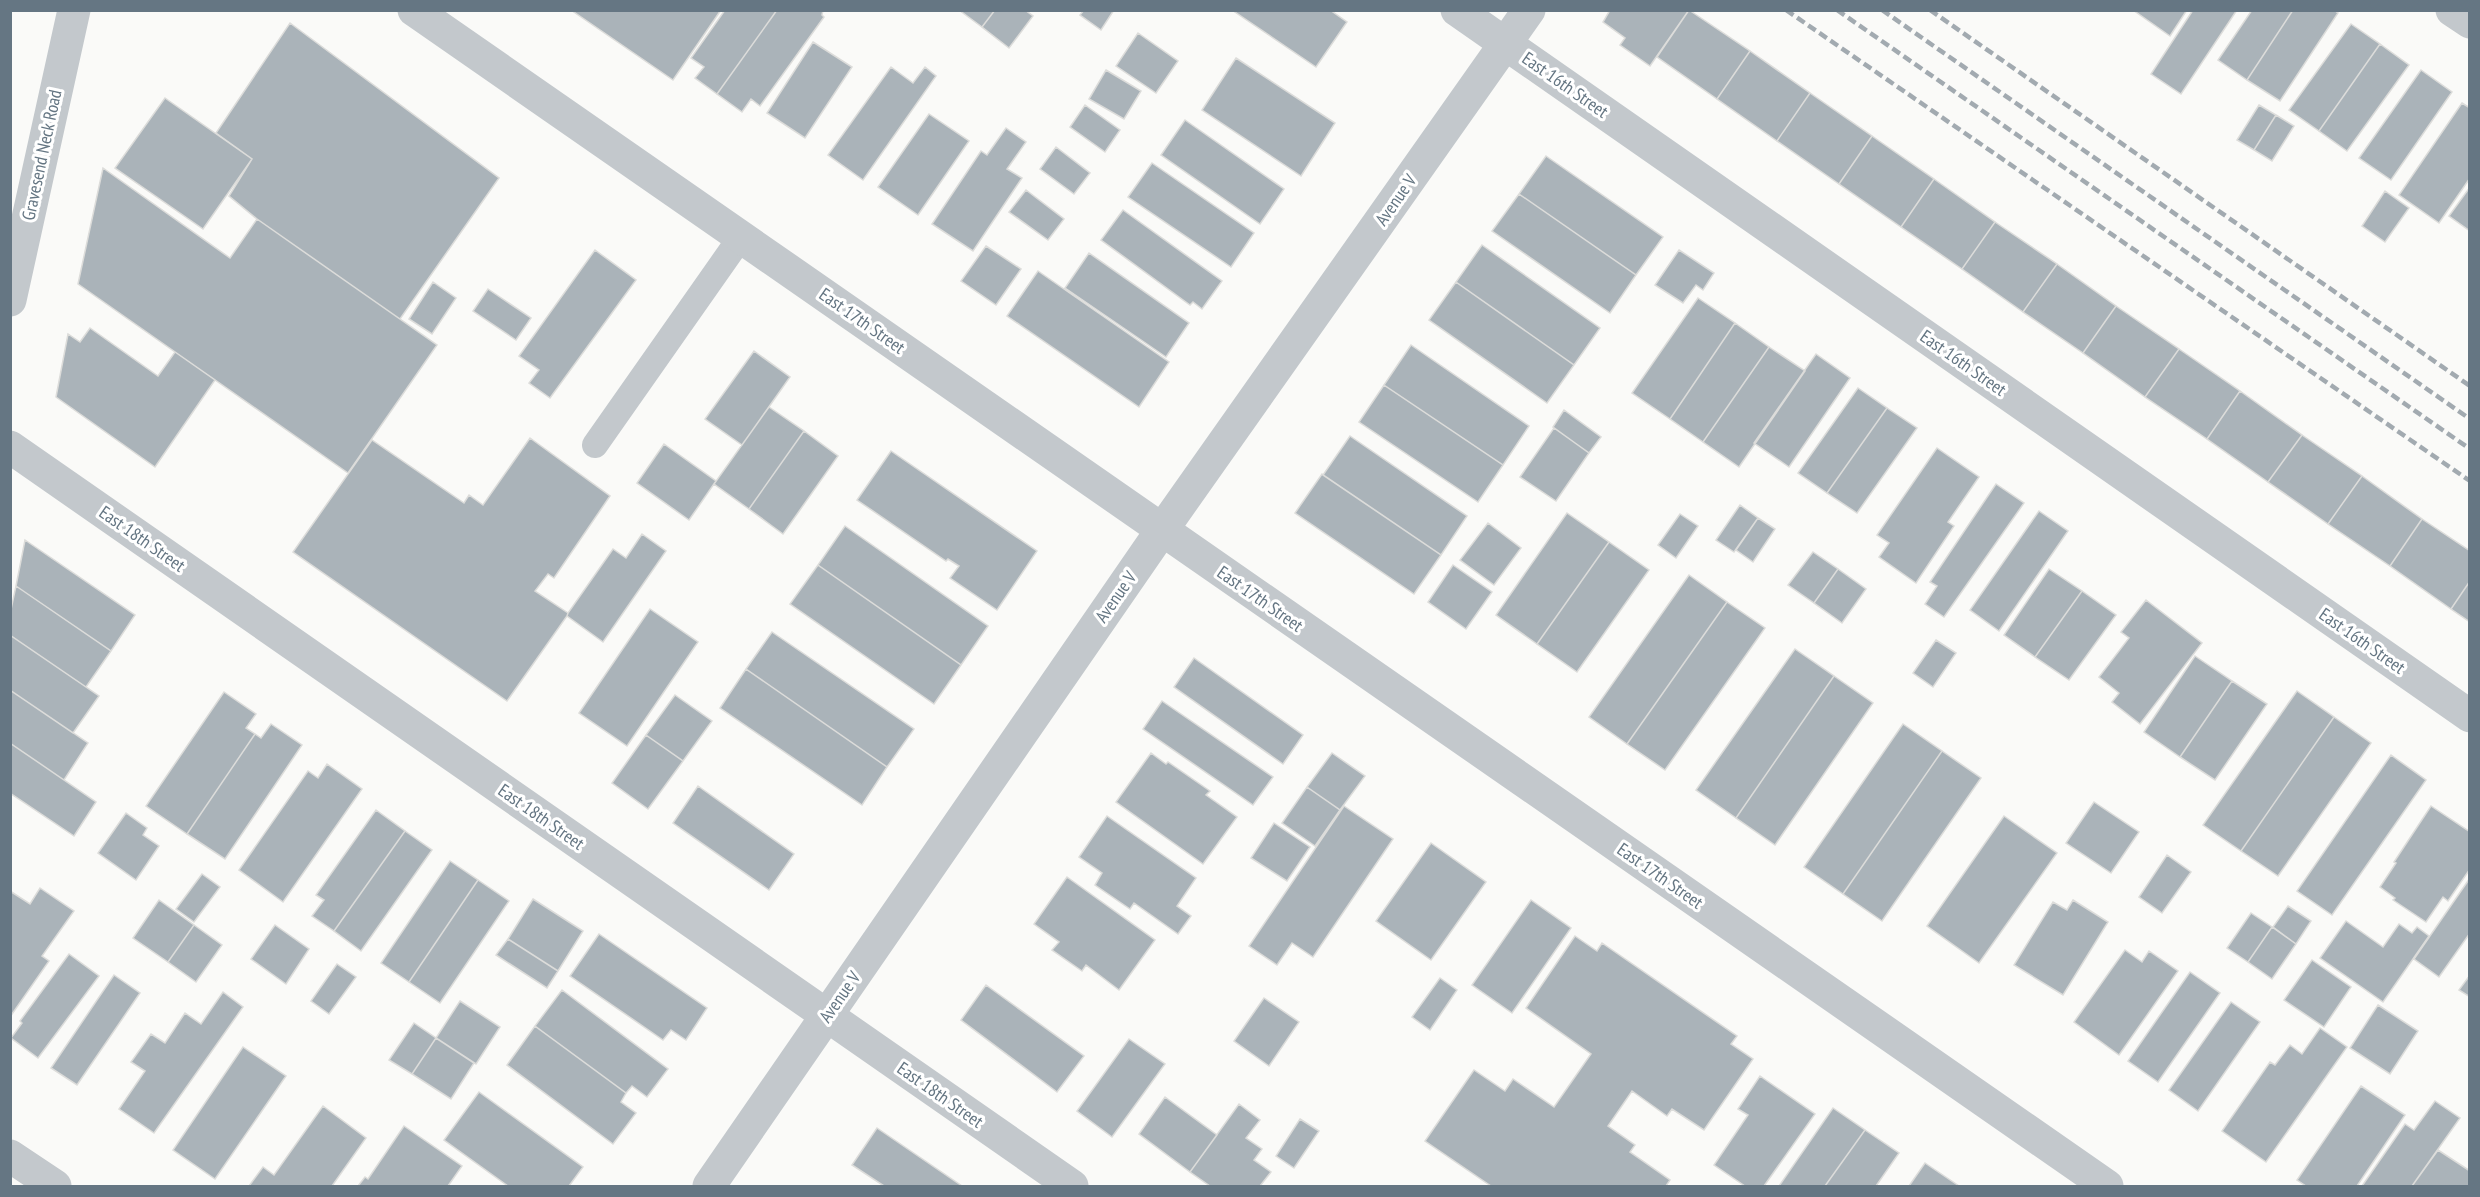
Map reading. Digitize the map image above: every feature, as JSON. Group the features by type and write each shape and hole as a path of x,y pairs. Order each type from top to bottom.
{"street":[{"name":"Gravesend Neck Road","path":"10,300 74,10"},
{"name":"East 17th Street","path":"414,10 2107,1186"},
{"name":"East 16th Street","path":"1457,10 2469,716"},
{"name":"Avenue V","path":"709,1186 1162,530 1529,10"},
{"path":"2452,10 2469,22"},
{"name":"East 18th Street","path":"10,447 1072,1186"},
{"path":"10,1156 55,1186"}],"lane":[{"path":"595,445 741,237"}],"building":[{"path":"571,10 721,10 673,80"},
{"path":"725,10 777,10 717,94 695,78 704,67 691,58"},
{"path":"777,10 823,10 824,17 760,106 751,99 742,112 717,94"},
{"path":"959,10 995,10 982,27"},
{"path":"995,10 1025,10 1033,16 1009,48 982,27"},
{"path":"1084,10 1114,10 1101,30 1080,15"},
{"path":"1232,10 1330,10 1347,22 1316,67"},
{"path":"1610,10 1689,10 1650,66 1620,45 1625,38 1603,22"},
{"path":"1689,10 1750,51 1717,99 1657,57"},
{"path":"2133,10 2187,10 2170,36"},
{"path":"2193,10 2237,10 2181,94 2151,74"},
{"path":"2252,10 2293,10 2247,80 2218,60"},
{"path":"2293,10 2334,10 2338,13 2280,101 2247,80"},
{"path":"290,23 499,178 400,319 257,219 229,196 252,159 216,133"},
{"path":"2351,24 2380,44 2319,131 2289,110"},
{"path":"1138,33 1178,61 1156,93 1116,66"},
{"path":"813,42 852,67 805,138 767,113"},
{"path":"2380,44 2409,65 2347,151 2319,131"},
{"path":"1750,51 1810,93 1777,141 1717,99"},
{"path":"1236,58 1335,123 1301,176 1202,110"},
{"path":"891,67 913,83 925,67 936,76 863,180 828,155"},
{"path":"1106,70 1141,91 1124,119 1089,99"},
{"path":"2421,70 2452,92 2391,180 2359,158"},
{"path":"1810,93 1872,136 1839,184 1777,141"},
{"path":"165,98 252,159 203,229 115,168"},
{"path":"2462,103 2470,108 2470,178 2439,223 2399,195"},
{"path":"1085,105 1120,130 1105,152 1070,127"},
{"path":"2259,105 2276,115 2254,150 2237,140"},
{"path":"929,114 969,141 918,215 878,187"},
{"path":"2276,115 2294,126 2272,161 2254,150"},
{"path":"1185,120 1284,189 1260,224 1161,155"},
{"path":"1006,128 1026,142 1007,169 1022,178 973,251 932,224 981,151 987,155"},
{"path":"1872,136 1934,179 1901,227 1839,184"},
{"path":"1056,147 1090,173 1074,194 1040,169"},
{"path":"1546,156 1663,237 1636,275 1519,194"},
{"path":"1152,163 1254,233 1231,267 1128,197"},
{"path":"103,168 230,258 257,219 437,345 348,473 78,284"},
{"path":"1934,179 1995,222 1962,269 1901,227"},
{"path":"2470,187 2470,231 2449,216"},
{"path":"1026,190 1064,219 1048,240 1009,212"},
{"path":"2385,191 2409,208 2385,242 2362,226"},
{"path":"1519,194 1636,275 1610,313 1492,231"},
{"path":"1123,210 1222,281 1202,309 1193,302 1190,305 1101,240"},
{"path":"1995,222 2057,264 2023,312 1962,269"},
{"path":"1482,245 1600,328 1574,365 1456,282"},
{"path":"986,246 1021,269 996,305 961,281"},
{"path":"595,250 636,280 550,398 529,383 539,370 519,356"},
{"path":"1679,250 1714,273 1703,290 1696,285 1683,303 1655,285"},
{"path":"1089,253 1189,323 1166,357 1065,288"},
{"path":"2057,264 2116,306 2083,353 2023,312"},
{"path":"1038,271 1169,362 1139,407 1007,316"},
{"path":"433,282 456,298 432,334 409,319"},
{"path":"1456,282 1574,365 1547,403 1429,320"},
{"path":"488,289 531,318 516,340 473,311"},
{"path":"1698,298 1735,323 1670,419 1632,393"},
{"path":"2116,306 2179,349 2145,397 2083,353"},
{"path":"1735,323 1769,347 1703,442 1670,419"},
{"path":"90,328 158,376 175,352 215,380 155,467 56,397 68,334 80,342"},
{"path":"1411,345 1529,426 1503,465 1384,385"},
{"path":"1769,347 1805,371 1739,467 1703,442"},
{"path":"2179,349 2240,391 2207,439 2145,397"},
{"path":"754,351 790,377 742,445 705,419"},
{"path":"1816,354 1850,378 1789,467 1754,443"},
{"path":"1384,385 1503,465 1478,502 1359,422"},
{"path":"1858,388 1887,408 1827,493 1798,473"},
{"path":"2240,391 2302,435 2268,482 2207,439"},
{"path":"769,407 804,431 749,509 714,484"},
{"path":"1887,408 1917,428 1857,513 1827,493"},
{"path":"1564,410 1601,437 1589,453 1553,427"},
{"path":"1554,428 1589,453 1556,501 1520,477"},
{"path":"804,431 838,456 783,534 749,509"},
{"path":"2302,435 2362,476 2328,524 2268,482"},
{"path":"1350,436 1467,516 1441,555 1323,475"},
{"path":"530,438 610,496 554,578 548,574 535,591 568,613 507,701 293,552 372,440 464,503 469,495 483,505"},
{"path":"664,444 716,481 689,520 637,483"},
{"path":"1937,448 1979,477 1948,522 1954,526 1916,583 1879,557 1889,543 1877,535"},
{"path":"891,451 1037,551 997,610 950,578 959,566 948,559 946,561 857,500"},
{"path":"1322,474 1441,555 1414,594 1295,513"},
{"path":"2362,476 2422,519 2390,566 2328,524"},
{"path":"1996,484 2024,503 1944,617 1925,604 1937,586 1930,582"},
{"path":"1740,505 1758,518 1734,552 1716,540"},
{"path":"2039,511 2068,531 1999,631 1970,610"},
{"path":"1567,513 1609,542 1537,644 1496,615"},
{"path":"1680,514 1698,526 1676,558 1658,545"},
{"path":"1758,518 1775,529 1753,562 1736,550"},
{"path":"2422,519 2470,551 2470,581 2451,609 2390,566"},
{"path":"1488,523 1521,548 1494,585 1460,560"},
{"path":"845,526 988,626 961,665 818,565"},
{"path":"642,534 666,551 603,642 567,616 568,613 613,549 626,558"},
{"path":"25,540 135,615 111,651 16,586"},
{"path":"1609,542 1649,570 1577,672 1537,644"},
{"path":"1813,552 1838,569 1814,603 1788,585"},
{"path":"818,565 961,665 934,704 790,604"},
{"path":"1453,565 1492,592 1466,629 1428,602"},
{"path":"1838,569 1866,589 1842,623 1814,603"},
{"path":"2049,569 2082,591 2035,657 2004,635"},
{"path":"1689,575 1727,602 1627,744 1589,717"},
{"path":"2470,581 2470,622 2451,609"},
{"path":"16,586 111,651 86,687 10,635 10,614"},
{"path":"2082,591 2116,615 2069,680 2035,657"},
{"path":"2146,600 2202,643 2140,724 2112,702 2119,693 2099,677 2129,638 2121,632"},
{"path":"1727,602 1765,628 1665,770 1627,744"},
{"path":"650,609 698,642 627,746 579,713"},
{"path":"772,632 914,729 887,767 746,669"},
{"path":"10,635 99,696 73,733 10,690"},
{"path":"1936,640 1956,653 1933,687 1913,673"},
{"path":"1795,649 1834,676 1736,818 1696,790"},
{"path":"2195,656 2232,681 2180,757 2144,732"},
{"path":"1194,658 1303,735 1283,764 1174,687"},
{"path":"746,669 887,767 862,805 720,708"},
{"path":"1834,676 1873,703 1775,845 1736,818"},
{"path":"2232,681 2267,704 2215,780 2180,757"},
{"path":"10,690 88,743 64,780 10,743"},
{"path":"2297,691 2334,717 2241,851 2203,825"},
{"path":"224,692 256,714 246,728 255,734 187,834 146,806"},
{"path":"675,695 712,721 683,761 646,735"},
{"path":"1162,701 1273,777 1253,805 1143,729"},
{"path":"2334,717 2371,743 2278,876 2241,851"},
{"path":"271,724 302,745 225,859 187,834 255,734 261,738"},
{"path":"1903,724 1942,751 1843,894 1804,867"},
{"path":"646,735 683,761 648,809 612,783"},
{"path":"10,743 96,802 74,836 10,793"},
{"path":"1942,751 1981,778 1882,921 1843,894"},
{"path":"1151,753 1210,791 1206,795 1237,817 1203,864 1116,802"},
{"path":"1332,753 1365,776 1340,810 1307,787"},
{"path":"2391,755 2426,780 2332,915 2297,891"},
{"path":"327,764 362,789 283,902 239,870 308,771 318,778"},
{"path":"698,786 794,854 769,890 673,823"},
{"path":"1307,787 1340,810 1315,846 1282,823"},
{"path":"2094,802 2139,832 2111,873 2066,843"},
{"path":"1344,806 1393,839 1313,957 1292,943 1277,965 1249,946"},
{"path":"2431,806 2470,832 2470,869 2448,901 2443,897 2426,922 2393,900 2395,898 2380,887"},
{"path":"376,810 405,831 334,931 312,916 324,900 316,895"},
{"path":"126,813 147,828 143,835 159,846 136,880 98,853"},
{"path":"1107,816 1196,878 1177,906 1191,916 1178,934 1134,903 1130,909 1095,885 1102,873 1079,857"},
{"path":"2004,816 2057,853 1979,963 1927,926"},
{"path":"1274,823 1310,847 1287,881 1251,858"},
{"path":"405,831 432,850 361,951 334,931"},
{"path":"1431,843 1486,882 1431,960 1376,921"},
{"path":"2167,855 2191,872 2162,913 2139,897"},
{"path":"450,861 478,880 409,982 381,963"},
{"path":"202,874 220,887 194,922 176,909"},
{"path":"1067,877 1155,940 1119,990 1086,965 1082,971 1052,950 1059,942 1034,924"},
{"path":"2470,878 2470,933 2439,977 2414,959"},
{"path":"478,880 509,901 440,1003 409,982"},
{"path":"40,888 74,911 42,956 49,961 10,1017 10,891 30,904"},
{"path":"533,899 583,931 558,971 508,939"},
{"path":"159,900 194,925 168,962 133,938"},
{"path":"1531,900 1571,928 1512,1013 1472,985"},
{"path":"2073,900 2108,922 2063,995 2014,965 2053,902 2067,910"},
{"path":"2288,906 2311,921 2296,944 2273,927"},
{"path":"2251,913 2272,927 2248,962 2227,948"},
{"path":"2346,921 2383,947 2399,924 2412,933 2417,927 2429,936 2383,1002 2320,958"},
{"path":"194,925 222,945 196,982 168,962"},
{"path":"275,925 309,949 286,984 251,959"},
{"path":"2272,927 2296,944 2272,979 2248,962"},
{"path":"599,934 707,1008 686,1040 671,1030 663,1040 570,976"},
{"path":"1575,936 1597,951 1602,943 1737,1036 1731,1044 1753,1059 1704,1130 1672,1109 1667,1116 1632,1091 1608,1126 1635,1145 1630,1152 1670,1180 1666,1186 1491,1186 1425,1141 1474,1070 1505,1091 1513,1079 1554,1107 1591,1054 1526,1008"},
{"path":"508,939 558,971 547,988 496,955"},
{"path":"2125,950 2142,962 2149,951 2178,971 2119,1055 2074,1022"},
{"path":"69,954 99,976 38,1058 11,1038 22,1023 20,1021"},
{"path":"2312,960 2351,987 2324,1027 2284,1000"},
{"path":"337,964 356,977 329,1014 311,1001"},
{"path":"2190,972 2220,993 2158,1082 2128,1061"},
{"path":"114,975 140,993 77,1085 51,1068"},
{"path":"2470,975 2470,997 2459,990"},
{"path":"1440,978 1457,990 1430,1030 1412,1017"},
{"path":"986,985 1084,1056 1057,1092 961,1020"},
{"path":"562,990 668,1069 647,1097 632,1086 626,1093 535,1026"},
{"path":"223,992 243,1007 154,1133 119,1109 145,1071 131,1062 151,1034 165,1043 185,1013 201,1024"},
{"path":"1264,998 1299,1022 1269,1066 1234,1041"},
{"path":"460,1001 500,1027 476,1064 436,1038"},
{"path":"2231,1002 2260,1022 2198,1111 2169,1090"},
{"path":"2378,1005 2418,1031 2390,1074 2350,1048"},
{"path":"414,1023 436,1038 412,1074 389,1060"},
{"path":"535,1026 626,1093 621,1102 636,1113 613,1144 507,1065"},
{"path":"2320,1028 2347,1047 2266,1162 2222,1131 2270,1062 2275,1065 2290,1045 2302,1054"},
{"path":"436,1038 474,1063 451,1099 412,1074"},
{"path":"1129,1039 1165,1064 1112,1137 1077,1111"},
{"path":"243,1047 286,1076 215,1179 173,1150"},
{"path":"1760,1076 1815,1114 1764,1186 1745,1186 1714,1165 1748,1115 1738,1109"},
{"path":"2361,1086 2405,1115 2357,1186 2306,1186 2297,1180"},
{"path":"479,1092 583,1167 569,1186 508,1186 444,1140"},
{"path":"1165,1097 1217,1135 1190,1172 1139,1134"},
{"path":"2435,1101 2460,1118 2412,1186 2362,1186 2405,1124 2414,1130"},
{"path":"1239,1104 1260,1120 1246,1138 1262,1149 1254,1160 1271,1172 1260,1186 1210,1186 1190,1172"},
{"path":"323,1106 366,1138 332,1186 249,1186 263,1167 274,1175"},
{"path":"1833,1108 1865,1130 1825,1186 1779,1186"},
{"path":"1300,1119 1319,1131 1294,1168 1276,1156"},
{"path":"404,1126 462,1166 448,1186 358,1186 365,1177 368,1179"},
{"path":"877,1128 962,1186 884,1186 852,1165"},
{"path":"1865,1130 1899,1153 1876,1186 1825,1186"},
{"path":"2438,1150 2470,1171 2470,1186 2412,1186"},
{"path":"1925,1163 1959,1186 1909,1186"}],"railway":[{"path":"1786,10 2470,481"},
{"path":"1837,10 2470,449"},
{"path":"1882,10 2470,419"},
{"path":"1930,10 2470,386"}]}
